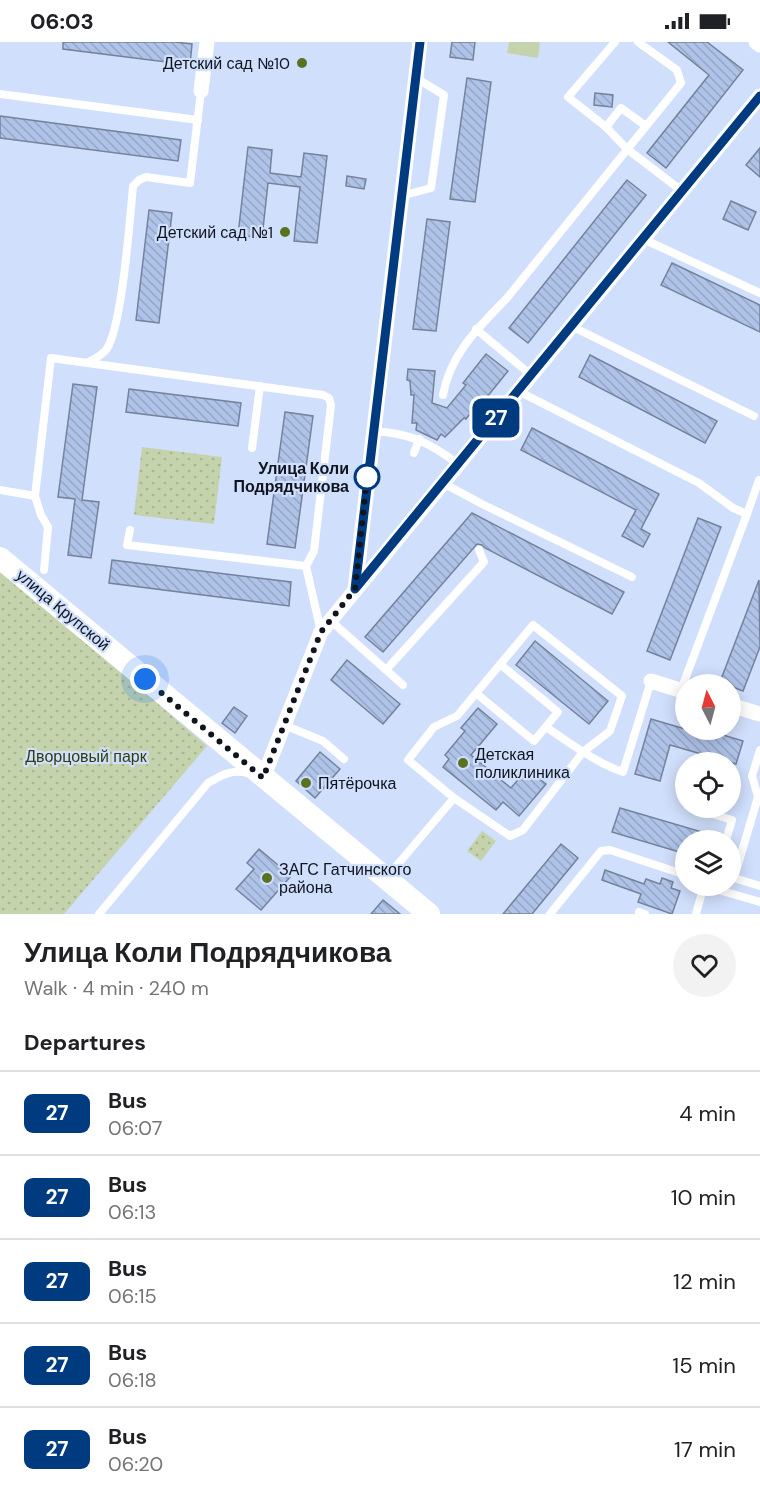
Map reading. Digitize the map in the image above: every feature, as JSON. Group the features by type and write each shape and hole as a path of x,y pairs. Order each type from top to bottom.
{"street":[{"path":"201,90 207,42"},
{"path":"355,589 420,42"},
{"path":"756,42 760,45"},
{"path":"263,778 326,627 760,96"},
{"path":"361,538 365,550 370,553 386,551"},
{"name":"улица Крупской","path":"0,558 429,914"},
{"path":"651,681 675,688"},
{"path":"741,708 760,714"}],"lane":[{"path":"615,42 568,97 606,127 627,149 682,191"},
{"path":"443,395 446,378 476,328 507,298 681,83 676,70 638,42"},
{"path":"401,196 431,188 444,95 416,78"},
{"path":"86,363 99,357 106,349 117,324 134,186 138,180 146,177 190,183 201,90"},
{"path":"0,94 198,120"},
{"path":"606,127 621,108 646,126"},
{"path":"644,239 760,293"},
{"path":"571,326 754,416"},
{"path":"476,328 531,375"},
{"path":"44,570 48,527 41,515 35,496 51,358 323,395 329,398 331,405 314,551 306,566 326,627 403,685"},
{"path":"252,448 260,386"},
{"path":"518,391 699,483 733,508 747,514"},
{"path":"373,430 419,439 458,464"},
{"path":"414,453 419,439"},
{"path":"689,674 759,480"},
{"path":"442,483 632,577"},
{"path":"0,490 35,496"},
{"path":"130,530 128,545 306,566"},
{"path":"386,670 484,562 479,550"},
{"path":"532,625 622,696 610,731 583,752 523,830 510,836 454,798 408,760 434,727 457,716 477,694 532,625"},
{"path":"477,694 534,741 546,727 558,712 501,664"},
{"path":"546,727 583,752 623,772 651,681"},
{"path":"284,725 323,741 344,759"},
{"path":"760,750 756,777 758,801 734,878 760,886"},
{"path":"99,914 208,783 226,773 238,771 263,778"},
{"path":"387,878 454,798"},
{"path":"726,818 732,820 729,830"},
{"path":"550,914 601,851 610,850 675,871"},
{"path":"696,914 700,896"},
{"path":"740,896 760,902"}],"green space":[{"path":"509,42 540,42 538,58 507,53"},
{"path":"142,447 222,457 214,524 134,515"},
{"name":"Дворцовый парк","path":"0,568 207,746 64,914 0,914"},
{"path":"482,831 496,841 481,861 467,851"}],"building":[{"path":"63,42 192,44 190,65 63,49"},
{"path":"452,42 475,42 473,60 450,57"},
{"path":"668,42 707,42 743,70 666,168 647,153 709,75"},
{"path":"467,78 491,82 475,202 450,199"},
{"path":"595,93 613,95 612,107 594,105"},
{"path":"0,116 181,140 178,161 0,138"},
{"path":"248,147 272,150 270,173 301,177 304,153 327,156 317,243 294,241 300,187 268,183 262,238 238,235"},
{"path":"760,148 760,177 746,165"},
{"path":"347,176 366,179 364,189 346,186"},
{"path":"627,180 646,195 528,343 509,328"},
{"path":"731,201 756,212 748,230 723,219"},
{"path":"149,210 172,213 159,323 136,320"},
{"path":"427,219 450,222 436,331 413,329"},
{"path":"672,263 760,305 760,332 661,285"},
{"path":"486,354 508,371 474,413 472,411 445,437 441,434 437,440 416,430 417,423 412,423 414,395 411,395 410,381 407,380 408,369 435,371 432,403 447,408 466,385 463,383"},
{"path":"590,355 717,421 705,443 579,377"},
{"path":"73,384 97,387 82,500 99,502 91,558 68,555 75,499 58,497"},
{"path":"129,389 241,403 238,426 126,412"},
{"path":"285,412 313,416 295,548 267,544"},
{"path":"532,428 659,494 641,529 650,534 643,547 622,536 636,510 521,450"},
{"path":"472,513 624,592 612,614 477,544 383,652 365,637"},
{"path":"698,518 721,527 670,660 647,651"},
{"path":"112,560 291,582 289,606 109,583"},
{"path":"759,580 760,647 743,691 741,690 741,674 723,674"},
{"path":"535,641 608,701 589,724 516,665"},
{"path":"347,660 400,704 383,724 331,680"},
{"path":"234,707 247,716 235,733 222,723"},
{"name":"Детская поликлиника","path":"478,708 497,724 471,755 511,788 527,769 546,784 519,816 503,802 496,810 443,767 449,759 445,755 465,731 461,728"},
{"path":"651,719 675,726 675,740 743,741 740,752 694,752 670,745 660,781 635,774"},
{"path":"320,752 340,769 315,798 296,781"},
{"path":"620,808 695,830 675,830 675,851 612,832"},
{"path":"561,844 578,858 532,914 503,914"},
{"name":"ЗАГС Гатчинского района","path":"259,849 291,876 261,910 236,889 254,869 247,863"},
{"path":"605,870 644,884 646,879 660,884 662,878 673,882 671,888 675,889 675,896 678,896 672,914 638,902 641,894 602,880"},
{"path":"383,900 400,914 371,914"}],"bus line":[{"name":"27","path":"420,42 355,589 760,96"}],"place":[{"name":"Детский сад №10","path":"302,63"},
{"name":"Детский сад №1","path":"285,232"},
{"name":"Улица Коли Подрядчикова","path":"367,477"},
{"name":"Детская поликлиника","path":"463,763"},
{"name":"Пятёрочка","path":"306,783"},
{"name":"ЗАГС Гатчинского района","path":"267,878"}],"route":[{"path":"145,679 263,778 321,632 355,589 367,477"}]}
